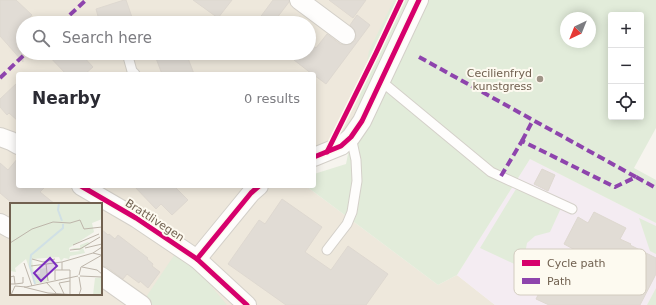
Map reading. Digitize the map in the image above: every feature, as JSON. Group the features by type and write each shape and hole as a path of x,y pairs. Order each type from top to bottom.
{"street":[{"path":"299,0 346,35"},
{"path":"316,156 341,146 351,137 362,121 419,0"},
{"path":"0,137 16,145"},
{"name":"Brattlivegen","path":"84,188 136,218 198,259 247,305"},
{"path":"198,259 251,193 257,188"},
{"path":"0,223 10,228"},
{"path":"102,277 142,305"}],"lane":[{"path":"129,60 133,72"},
{"path":"381,81 491,172 572,209"},
{"path":"327,250 347,224 352,212 357,181 356,160 351,137"}],"shaded area":[{"path":"0,0 424,0 349,152 316,165 316,72 16,72 16,188 309,188 438,285 457,275 495,305 0,305"},
{"path":"530,159 656,223 656,288 647,305 495,305 457,275"}],"green space":[{"path":"394,0 656,0 656,128 634,168 656,180 656,223 530,159 457,275 438,285 309,188 316,188 316,173 346,164 369,51"},
{"path":"516,189 561,208 550,232 535,236 527,243 526,249 514,249 514,264 480,248"},
{"path":"639,218 656,226 656,254 650,251"},
{"path":"177,251 192,263 227,305 151,305 144,300"},
{"path":"656,288 656,305 647,305"}],"building":[{"path":"0,0 16,0 32,15 16,16 16,54 0,36"},
{"path":"126,0 132,16 98,16 96,9"},
{"path":"193,0 232,0 220,16 215,16"},
{"path":"273,0 289,0 278,16 261,16"},
{"path":"329,0 366,0 353,18"},
{"path":"357,15 370,25 326,84 316,76 316,72 309,72 294,60 316,60 316,48 327,34 340,44 350,44 355,41 355,31 350,25"},
{"path":"53,60 86,60 93,67 87,72 64,72"},
{"path":"157,60 189,60 193,72 161,72"},
{"path":"16,84 16,119 9,113 7,115 0,107 0,99"},
{"path":"16,160 16,188 44,188 40,192 54,203 12,203 0,193 0,163 8,170"},
{"path":"542,169 555,175 548,191 534,184"},
{"path":"136,188 176,188 188,200 172,215 161,204 156,209"},
{"path":"282,199 322,227 305,252 331,270 348,246 388,274 366,305 286,305 228,264 259,220 265,224"},
{"path":"594,212 626,228 620,239 638,249 573,249 564,244 578,217 588,223"},
{"path":"102,230 115,239 118,235 148,258 147,259 153,264 152,266 160,272 148,288 140,281 139,283 127,274 123,279 107,267 102,266"},
{"path":"646,253 656,258 656,274 646,293"},
{"path":"538,295 645,295 640,305 549,305 536,299"}],"marked path":[{"path":"69,16 86,0"},
{"path":"419,57 636,177"},
{"path":"0,78 19,60"},
{"path":"522,141 533,120"},
{"path":"501,176 522,141 615,187 636,177 656,188"}],"cycle path":[{"path":"327,152 401,0"},
{"path":"316,156 341,146 351,137 362,121 419,0"},
{"path":"84,188 136,218 197,259 247,305"},
{"path":"197,259 257,188"}],"place":[{"name":"Cecilienfryd kunstgress","path":"540,79"}]}
